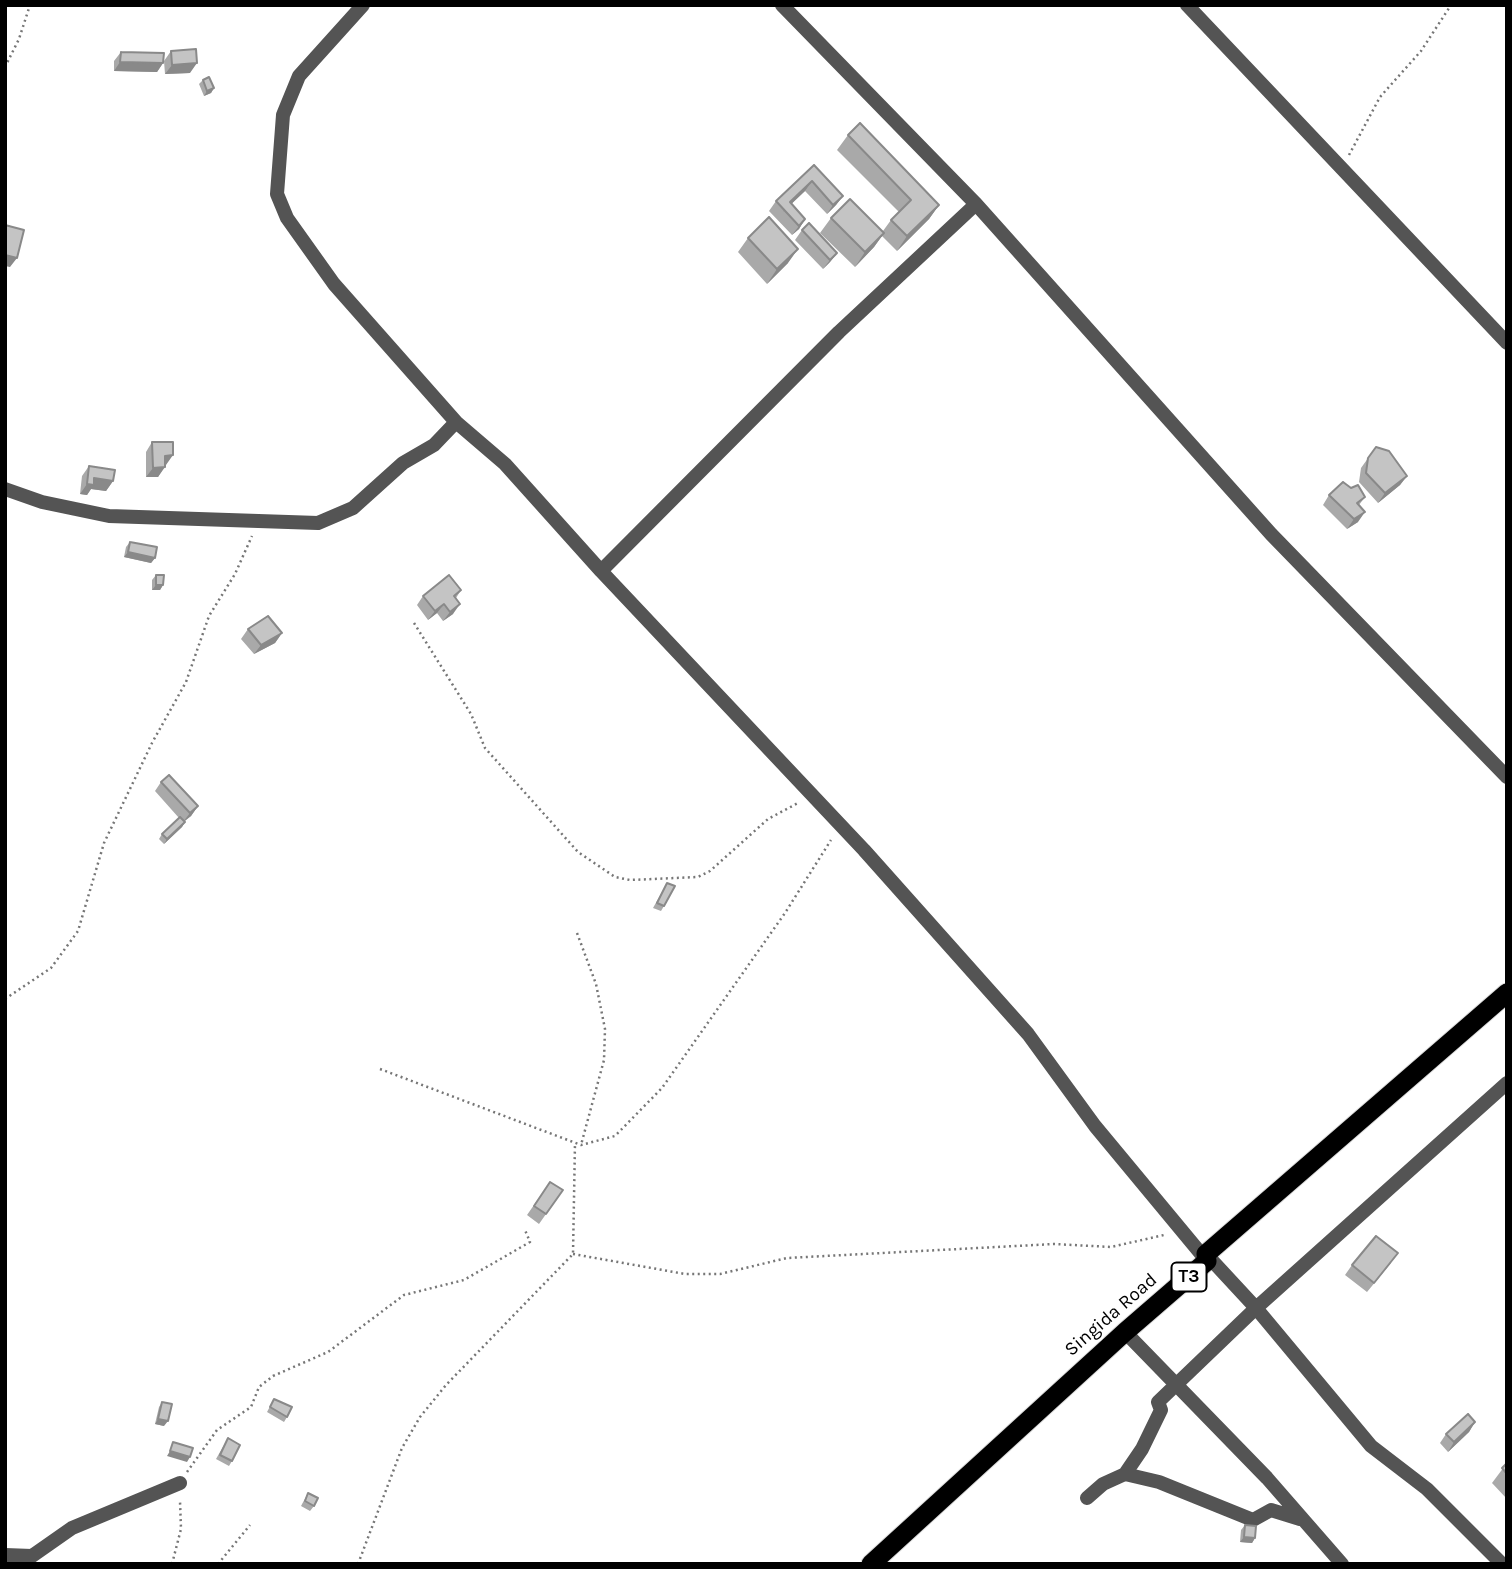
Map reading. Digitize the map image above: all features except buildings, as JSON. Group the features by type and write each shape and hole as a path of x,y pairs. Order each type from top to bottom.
{"highway":[{"name":"Singida Road","path":"871,1564 1207,1258 1507,993"}],"street":[{"path":"363,5 299,76 283,115 277,194 287,218 334,284 456,422 505,464 601,571 813,794 1028,1034 1095,1126 1181,1231 1256,1308 1371,1446 1427,1489 1502,1564"},
{"path":"782,5 976,204 1195,453 1507,777"},
{"path":"1186,5 1507,343"},
{"path":"601,571 839,332 976,204"},
{"path":"5,489 42,502 108,516 183,521 259,519 301,525 337,517 353,508 403,463 434,445 456,422"},
{"path":"1087,1498 1103,1484 1125,1474 1142,1450 1161,1410 1158,1402 1174,1385 1507,1083"},
{"path":"1125,1332 1267,1478 1342,1564"},
{"path":"1125,1474 1159,1482 1252,1520 1270,1510 1302,1519"},
{"path":"5,1555 32,1556 72,1528 180,1483"}],"path":[{"path":"5,67 19,39 30,5"},
{"path":"1342,172 1380,97 1421,51 1451,5"},
{"path":"5,999 51,968 78,930 104,843 152,743 186,682 209,617 235,574 259,519"},
{"path":"414,623 465,703 485,748 578,852 615,877 630,880 686,877 710,872 768,819 813,794"},
{"path":"380,1069 575,1143 615,1136 662,1088 785,913 841,825"},
{"path":"577,933 596,984 605,1029 604,1060 581,1144"},
{"path":"358,1564 402,1448 420,1417 446,1385 573,1254 575,1143"},
{"path":"172,1564 181,1529 180,1483 217,1430 251,1407 259,1387 273,1376 328,1352 404,1295 464,1280 530,1242 526,1230"},
{"path":"573,1254 685,1274 720,1274 787,1258 1055,1244 1111,1247 1181,1231"},
{"path":"218,1564 250,1524"}]}
